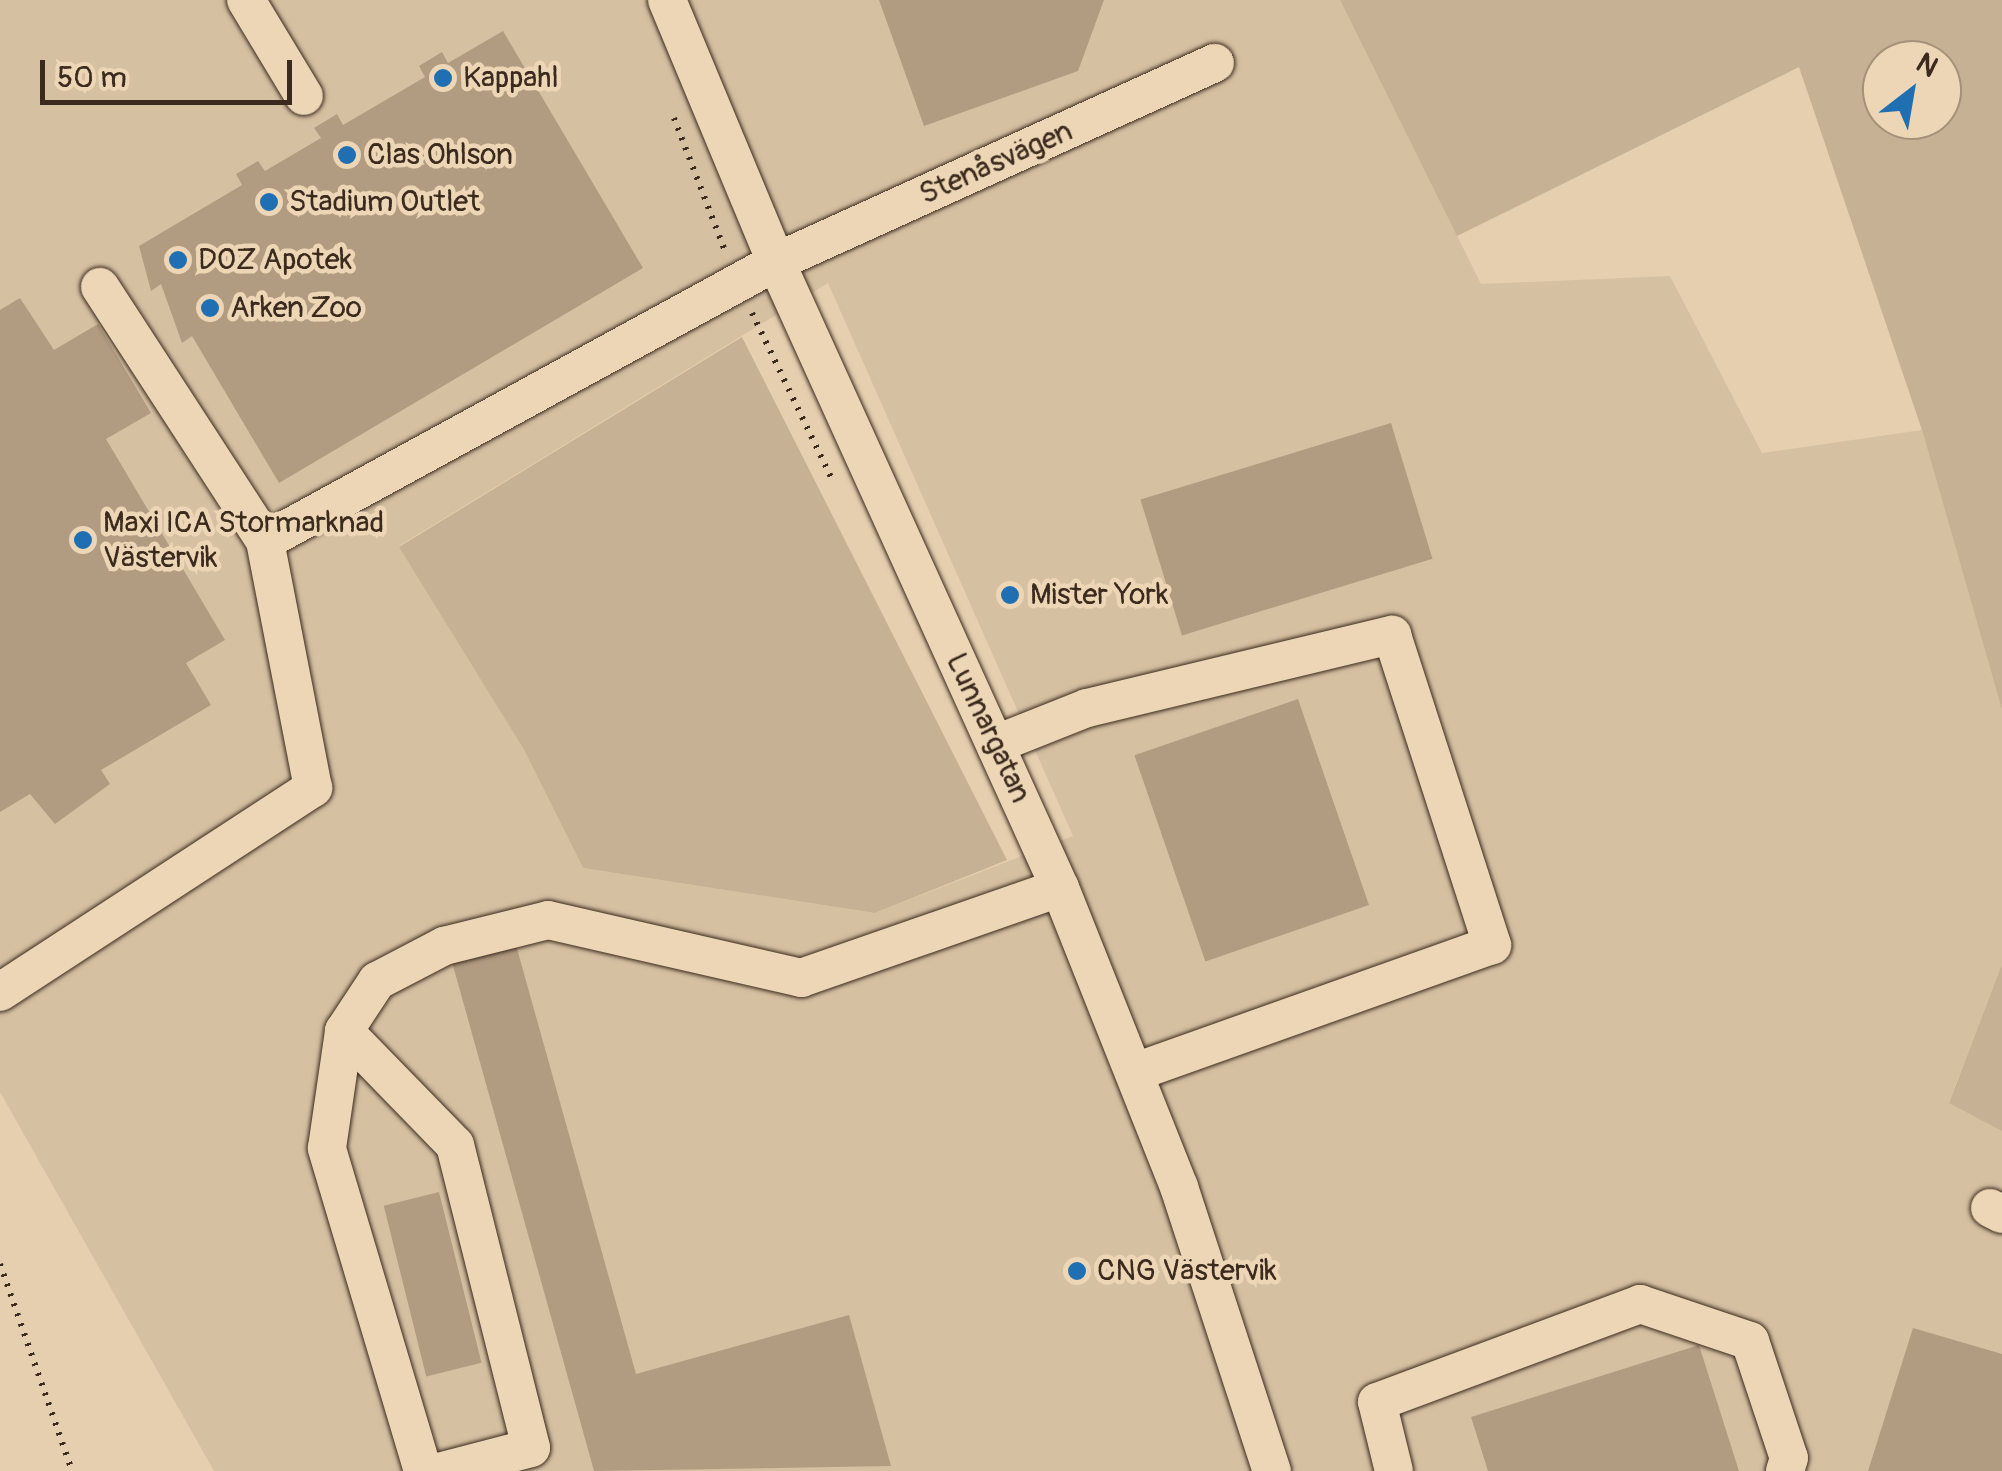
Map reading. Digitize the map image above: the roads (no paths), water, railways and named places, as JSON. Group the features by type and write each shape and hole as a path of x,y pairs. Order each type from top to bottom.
{"street":[{"path":"246,0 304,96"},
{"name":"Lunnargatan","path":"668,0 776,262 996,744 1136,1072 1261,1469"},
{"name":"Stenåsvägen","path":"265,541 776,262 1216,63"},
{"path":"0,992 313,788 265,541 100,287"},
{"path":"996,744 1087,708 1392,635 1492,945 1136,1072"},
{"path":"423,1471 328,1148 344,1032 377,981 444,946 548,920 801,978 1060,888"},
{"path":"344,1032 455,1144 531,1448 442,1471"},
{"path":"1394,1471 1377,1402 1640,1304 1750,1341 1789,1458 1785,1471"}],"place":[{"name":"Kappahl","path":"443,78"},
{"name":"Clas Ohlson","path":"347,155"},
{"name":"Stadium Outlet","path":"269,202"},
{"name":"DOZ Apotek","path":"178,260"},
{"name":"Arken Zoo","path":"210,308"},
{"name":"Maxi ICA Stormarknad Västervik","path":"83,540"},
{"name":"Mister York","path":"1010,595"},
{"name":"CNG Västervik","path":"1077,1271"}]}
